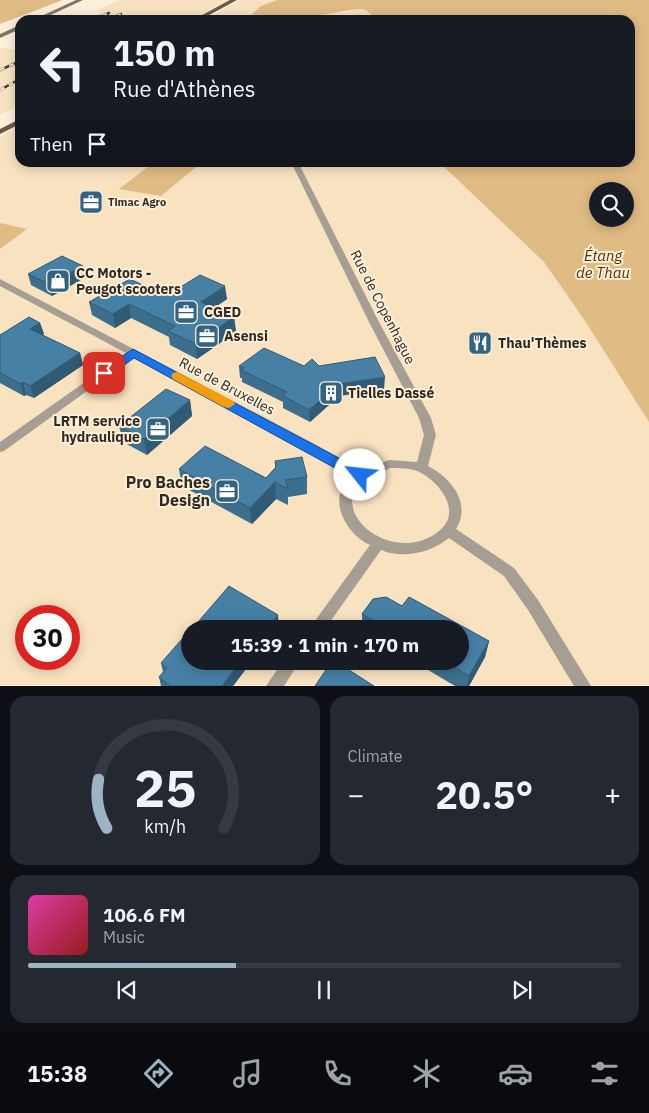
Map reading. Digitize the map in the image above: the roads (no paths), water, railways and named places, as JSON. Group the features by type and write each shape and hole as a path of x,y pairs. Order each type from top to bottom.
{"main road":[{"path":"210,15 234,0"},
{"path":"211,15 240,0"},
{"path":"0,124 15,116"},
{"path":"0,132 15,124"}],"street":[{"path":"47,15 78,1"},
{"path":"0,36 15,29"},
{"name":"Rue de Copenhague","path":"296,167 375,324 425,418 430,435 422,468"},
{"name":"Rue de Bruxelles","path":"0,282 360,475"},
{"path":"0,448 133,353"},
{"path":"389,464 406,464 422,468 437,477 449,488 455,502 456,517 449,531 436,542 418,548 398,549 378,544 363,536 352,524 346,511 346,498 351,486 360,475 373,468 389,464"},
{"path":"449,531 509,572 533,605 583,686"},
{"path":"323,620 378,544"},
{"path":"274,686 286,670"}],"water":[{"path":"0,0 63,0 24,15 15,15 15,18 0,24"},
{"name":"Étang de Thau","path":"277,0 649,0 649,422 585,321 544,262 444,167 635,167 635,15 372,15 366,10 361,9 322,15 252,14 261,6"},
{"path":"148,167 196,167 161,196 119,189"},
{"path":"0,223 27,229 0,249"}],"railway":[{"path":"104,15 109,13"},
{"path":"0,70 15,63"},
{"path":"0,90 15,82"}],"place":[{"name":"Timac Agro","path":"91,202"},
{"name":"CC Motors - Peugot scooters","path":"58,281"},
{"name":"CGED","path":"186,312"},
{"name":"Asensi","path":"207,336"},
{"name":"Thau'Thèmes","path":"480,343"},
{"name":"Tielles Dassé","path":"331,393"},
{"name":"LRTM service hydraulique","path":"158,429"},
{"name":"Pro Baches Design","path":"227,491"}]}
